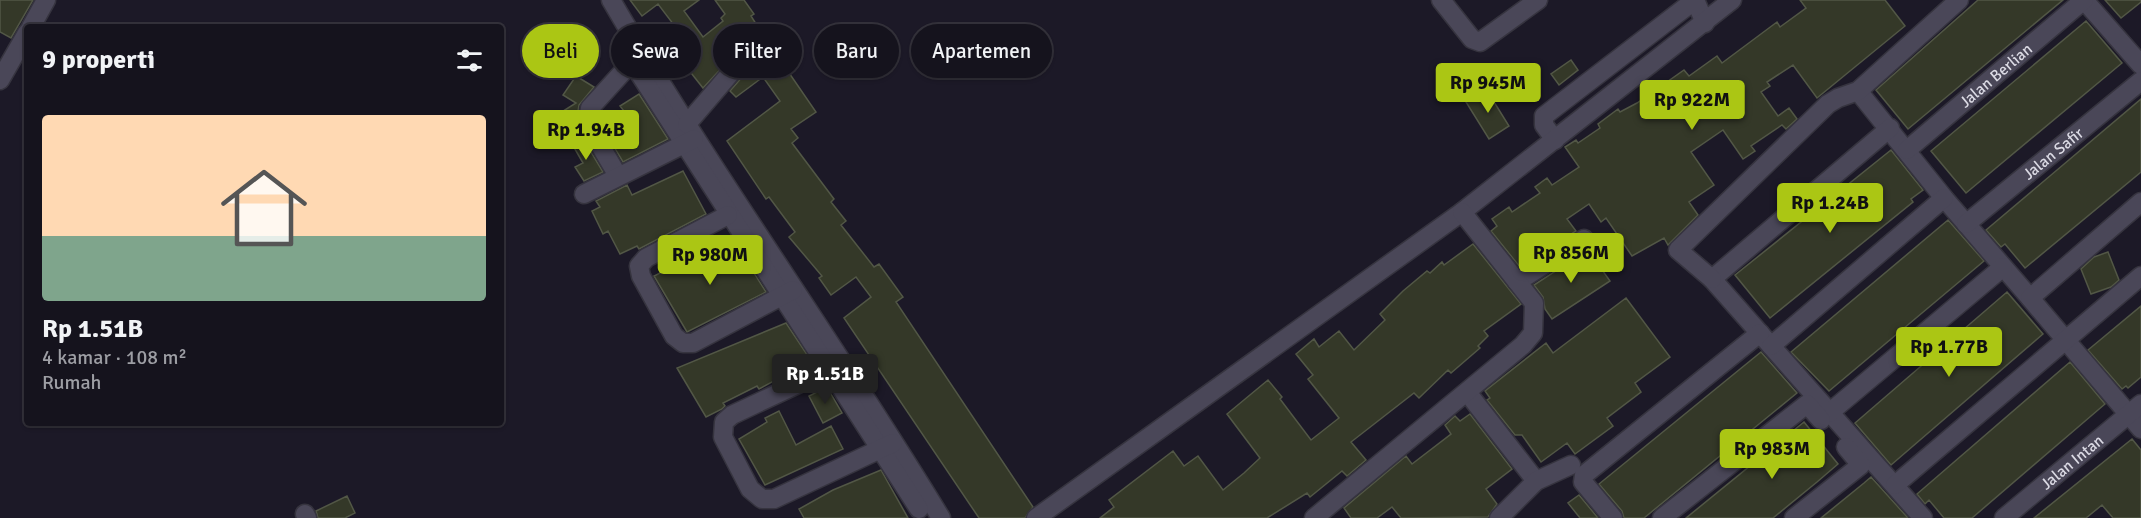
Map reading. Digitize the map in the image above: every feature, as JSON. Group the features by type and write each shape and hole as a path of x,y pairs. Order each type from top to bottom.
{"street":[{"path":"33,24 46,0"},
{"path":"611,0 622,24"},
{"path":"1441,0 1472,39 1480,42 1488,39 1538,0"},
{"path":"1555,140 1544,125 1544,116 1695,0 1705,22"},
{"path":"1036,518 1462,212 1732,0"},
{"path":"1923,518 1712,279 1678,250 1828,104 1858,91 1959,0"},
{"path":"2084,0 2141,64"},
{"name":"Jalan Berlian","path":"1907,150 2084,0"},
{"path":"0,80 24,38"},
{"path":"617,78 590,108 587,123 618,176"},
{"path":"650,78 889,445 922,508 940,518"},
{"path":"584,194 689,136 728,78"},
{"name":"Jalan Safir","path":"1966,224 2141,81"},
{"path":"1858,91 1944,198 2066,340 2134,409 2141,429"},
{"path":"1712,279 1890,128"},
{"path":"689,136 728,215 789,292 830,369 889,445"},
{"path":"1613,518 1583,482 1584,474 1766,340 1944,198"},
{"path":"2030,298 2141,202"},
{"path":"1314,518 1523,345 1533,333 1534,303 1462,212"},
{"path":"728,215 646,258 639,266 641,276 674,336 683,343 693,343 789,292"},
{"path":"1517,282 1584,239"},
{"path":"1829,413 2003,267"},
{"path":"1895,485 2141,276"},
{"path":"830,369 732,415 724,422 723,437 750,489 762,499 774,500 889,445"},
{"path":"1467,392 1536,481"},
{"path":"1662,518 1807,404 1861,465 1794,518"},
{"name":"Jalan Intan","path":"2004,518 2134,409"},
{"path":"1499,518 1536,481 1571,465"}],"building":[{"path":"0,0 33,0 11,38 0,32"},
{"path":"630,0 699,0 684,11 694,24 673,24 658,4 642,16"},
{"path":"715,0 744,0 754,14 751,16 756,24 719,24 725,14"},
{"path":"1800,0 1885,0 1905,26 1817,98 1793,65 1767,82 1770,86 1761,92 1778,116 1789,108 1797,119 1786,129 1782,125 1751,146 1755,151 1743,159 1723,130 1691,152 1714,185 1689,202 1698,215 1668,245 1664,238 1632,256 1606,218 1601,222 1589,204 1567,219 1576,231 1520,267 1491,231 1497,226 1492,219 1509,207 1512,212 1540,193 1535,187 1547,178 1552,185 1579,167 1565,147 1576,140 1578,143 1600,128 1598,124 1618,109 1620,112 1637,103 1684,70 1689,76 1717,56 1722,63 1777,22 1780,27 1806,8"},
{"path":"1978,0 2063,0 1908,129 1876,90"},
{"path":"2105,0 2141,0 2141,2 2121,18"},
{"path":"2086,21 2122,63 1966,193 1931,151"},
{"path":"713,29 713,77 703,88 695,78 701,78 701,34 703,37"},
{"path":"1571,60 1578,70 1559,85 1551,74"},
{"path":"575,78 579,78 594,87 579,105 576,123 570,133 561,139 549,120 576,103 563,95"},
{"path":"741,78 762,78 736,97 730,91"},
{"path":"764,78 793,78 816,112 791,129 798,138 792,143 834,199 831,202 846,221 841,225 874,267 879,264 903,297 896,302 1033,507 1025,518 979,518 844,318 871,297 856,277 831,295 819,278 822,276 789,237 795,232 769,197 766,199 727,141 780,101"},
{"path":"1486,89 1509,126 1489,139 1466,102"},
{"path":"639,94 668,139 623,162 601,125 624,111 620,106"},
{"path":"2141,99 2141,172 2025,268 2005,244 2001,247 1986,230"},
{"path":"582,137 603,172 584,181 575,167 583,163 572,144"},
{"path":"1891,150 1923,190 1911,199 1913,202 1770,318 1735,275"},
{"path":"683,171 706,214 639,249 637,246 620,254 608,231 603,234 592,211 600,207 596,201 627,185 632,195"},
{"path":"1948,220 1984,261 1829,391 1791,352"},
{"path":"732,238 766,292 687,332 654,276 670,268 685,265 721,247 720,244"},
{"path":"1473,244 1521,304 1484,331 1488,336 1478,346 1480,348 1451,373 1448,370 1419,398 1414,393 1351,442 1366,460 1347,476 1342,471 1310,497 1307,493 1267,518 1100,518 1114,507 1109,500 1173,451 1184,466 1198,456 1223,490 1244,473 1260,458 1227,414 1268,380 1311,440 1339,418 1308,379 1313,375 1296,354 1314,339 1319,347 1339,331 1354,350 1385,320 1380,314 1403,291 1427,271 1430,273 1442,262 1444,265"},
{"path":"1588,250 1610,281 1552,319 1545,309 1543,297 1534,285"},
{"path":"2108,252 2119,280 2111,287 2091,294 2081,269 2094,257"},
{"path":"2007,292 2043,334 1891,465 1855,423"},
{"path":"1626,298 1670,357 1635,383 1641,392 1607,418 1613,426 1575,454 1567,443 1541,462 1522,435 1515,435 1487,400 1490,398 1485,391 1546,343 1553,353"},
{"path":"2141,306 2141,377 2128,388 2126,386 2122,389 2088,350"},
{"path":"786,323 810,359 773,378 774,381 759,389 757,386 723,403 725,406 722,409 706,417 677,368"},
{"path":"1761,352 1797,393 1644,518 1624,518 1622,511 1599,484"},
{"path":"2070,362 2105,404 1972,518 1944,518 1929,500 1925,504 1917,494"},
{"path":"827,387 842,413 823,423 809,396"},
{"path":"779,411 796,445 831,426 843,449 765,485 739,439 767,422 765,418"},
{"path":"1470,414 1512,469 1486,489 1497,504 1488,517 1401,518 1392,507 1377,518 1351,518 1344,508 1406,456 1412,464 1451,434 1445,425 1455,416 1460,421"},
{"path":"1804,422 1838,464 1773,518 1686,518"},
{"path":"2132,439 2141,450 2141,518 2113,518 2102,505 2086,518 2034,518"},
{"path":"881,470 908,518 804,518 799,509 833,490"},
{"path":"1871,477 1908,518 1821,518 1864,483"},
{"path":"1579,495 1598,518 1580,518 1568,503"},
{"path":"347,496 355,513 345,518 318,518 316,511"}]}
